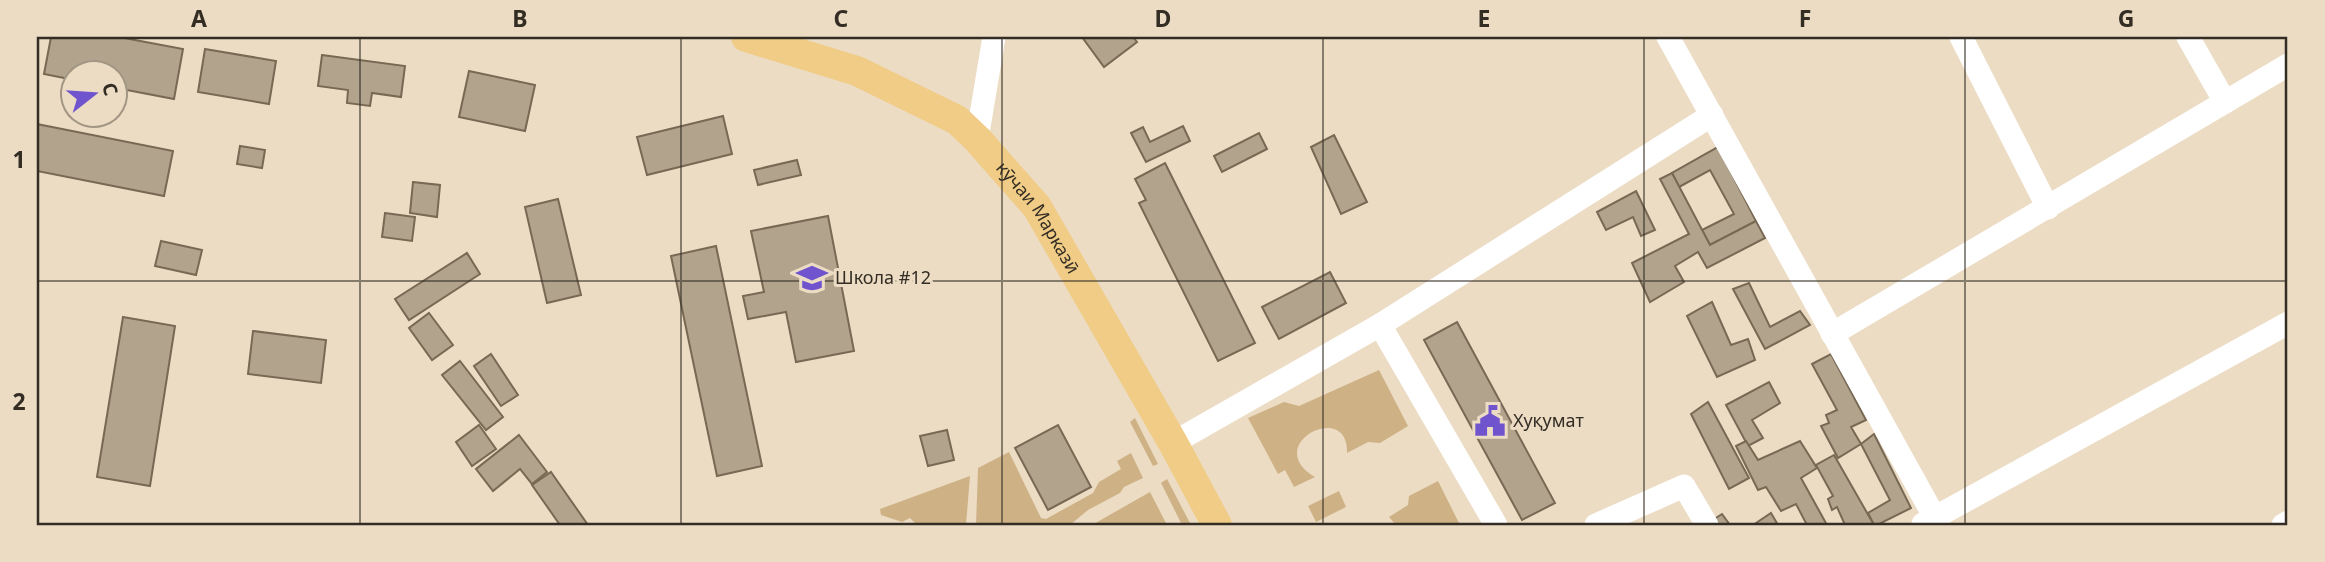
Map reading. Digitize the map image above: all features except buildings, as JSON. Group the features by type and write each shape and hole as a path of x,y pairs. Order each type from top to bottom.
{"main road":[{"name":"кӯчаи Марказӣ","path":"754,37 857,71 957,120 977,139 1037,207 1174,443 1217,525"}],"street":[{"path":"977,139 994,37"},
{"path":"1668,37 1832,334 1931,523 2288,323"},
{"path":"1961,37 2048,208"},
{"path":"2188,37 2225,102"},
{"path":"1832,334 2288,65"},
{"path":"1174,443 1380,325 1712,115"},
{"path":"1380,325 1496,525"},
{"path":"1596,525 1684,486 1707,525"},
{"path":"2283,525 2288,522"}],"shaded area":[{"path":"1379,370 1408,426 1380,443 1368,442 1347,453 1344,437 1335,429 1323,428 1301,441 1297,452 1301,465 1315,477 1294,487 1285,470 1278,474 1248,418 1284,402 1299,406"},
{"path":"1135,418 1158,464 1153,466 1130,422"},
{"path":"1009,452 1041,518 1046,519 1093,493 1099,482 1121,469 1117,461 1131,453 1143,478 1088,510 1070,525 976,525 978,468"},
{"path":"970,476 966,525 917,525 910,518 902,522 881,515 880,509"},
{"path":"1167,479 1191,525 1182,525 1161,483"},
{"path":"1438,481 1460,525 1396,525 1389,517 1408,505 1409,496"},
{"path":"1339,491 1346,507 1316,522 1308,506"},
{"path":"1150,492 1167,525 1093,525 1099,521"}],"place":[{"name":"Школа #12","path":"812,278"},
{"name":"Хуқумат","path":"1490,421"}]}
